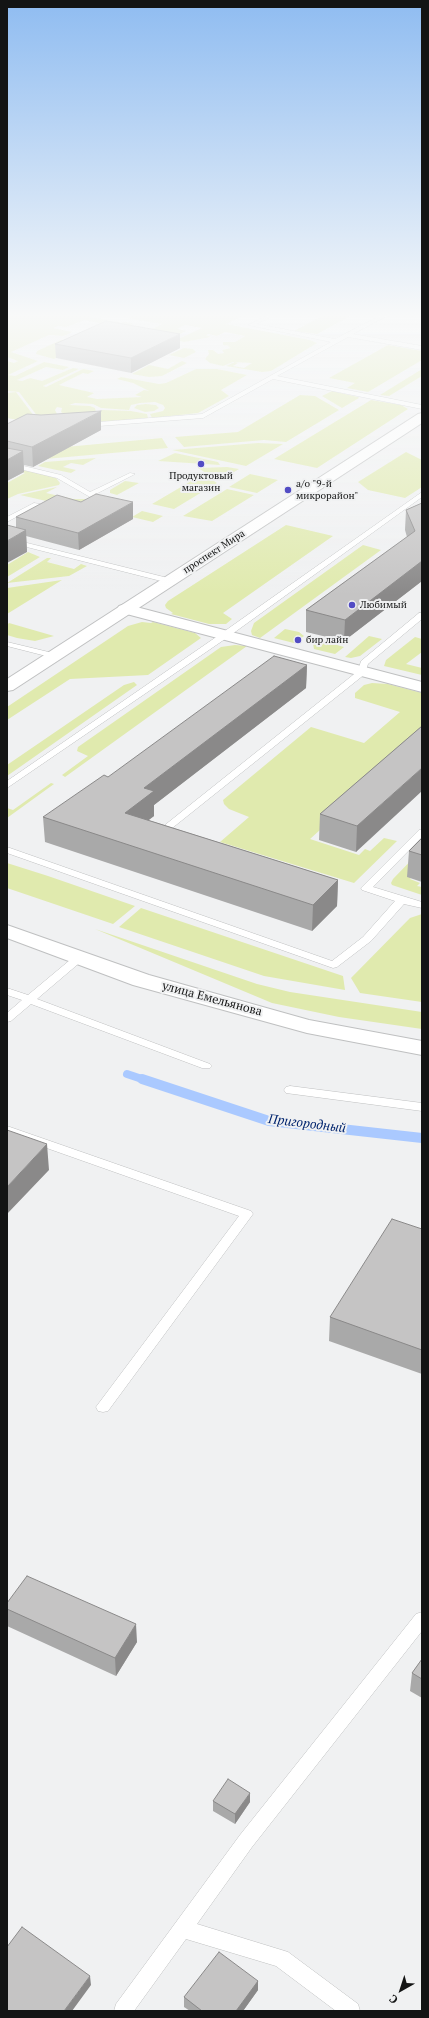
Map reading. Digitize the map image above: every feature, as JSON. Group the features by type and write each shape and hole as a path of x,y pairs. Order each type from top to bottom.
{"main road":[{"name":"проспект Мира","path":"7,686 422,417"},
{"path":"125,609 422,687"},
{"name":"улица Емельянова","path":"7,931 141,980 308,1026 422,1048"}],"lane":[{"path":"80,426 203,416 219,407"},
{"path":"7,464 59,476 90,495 132,474"},
{"path":"7,785 225,635 422,494"},
{"path":"7,520 36,504"},
{"path":"7,540 169,581"},
{"path":"168,827 362,672 364,663 422,615"},
{"path":"7,644 54,656"},
{"path":"422,832 366,888 422,905"},
{"path":"7,850 334,965 367,938 402,900"},
{"path":"7,1019 80,957"},
{"path":"7,991 206,1066"},
{"path":"290,1090 422,1107"},
{"path":"7,1130 247,1214 103,1407"},
{"path":"123,2011 246,1841 422,1619"},
{"path":"183,1929 281,1958 351,2011"}],"green space":[{"path":"7,407 27,407 40,424 7,418"},
{"path":"30,407 57,407 55,410 57,414 44,425"},
{"path":"58,407 93,407 95,408 96,412 64,414 61,412 62,408"},
{"path":"99,407 130,407 129,410"},
{"path":"209,407 198,413 152,418 150,414 163,411 165,408"},
{"path":"280,407 334,407 339,410 286,442 264,440 184,447 175,437 238,432"},
{"path":"359,407 405,407 408,409 317,468 274,459"},
{"path":"134,408 159,408 154,411 145,412"},
{"path":"102,410 131,411 147,414 148,418 88,423"},
{"path":"162,438 168,448 23,461 44,449"},
{"path":"258,443 283,444 246,466 172,450"},
{"path":"406,452 422,460 422,487 405,498 368,490 358,482"},
{"path":"175,453 218,462 220,465 158,461"},
{"path":"96,458 83,465 71,463 63,467 76,470 71,473 38,466 45,462"},
{"path":"7,465 56,478 60,483 59,485 18,494 7,499 7,483 25,473 7,469"},
{"path":"227,467 239,469 219,481 198,468"},
{"path":"203,474 217,483 174,509 152,504"},
{"path":"250,474 278,480 257,493 229,487"},
{"path":"125,481 139,483 117,495 110,493 110,490"},
{"path":"57,487 46,493 73,499 93,499 90,511 20,495"},
{"path":"227,489 254,495 212,521 183,516"},
{"path":"142,511 163,516 153,522 132,517"},
{"path":"286,525 333,536 223,613 232,619 226,624 209,624 171,614 173,613 166,608 165,605 168,601"},
{"path":"363,545 381,550 260,638 252,635 251,631 254,623"},
{"path":"28,552 40,557 7,577 7,565"},
{"path":"47,558 51,558 47,562 74,569 81,564 87,566 69,576 7,583"},
{"path":"62,580 7,614 7,588"},
{"path":"142,622 153,622 195,633 201,638 148,675 70,679 7,720 7,707 128,626"},
{"path":"9,623 54,636 35,641 17,638 7,635 7,625"},
{"path":"285,629 299,632 304,636 294,643 274,638"},
{"path":"369,636 382,639 360,656 351,658 345,657"},
{"path":"415,637 422,639 422,652 406,664 422,668 422,675 384,666 386,660"},
{"path":"312,638 344,647 335,654 314,649"},
{"path":"235,645 247,646 65,777 62,775 88,756 77,751 78,747 221,647"},
{"path":"134,682 137,685 7,776 7,765 124,685"},
{"path":"372,683 388,684 422,693 422,738 310,839 359,855 365,849 370,851 384,838 397,841 354,883 220,842 249,817 229,809 224,804 223,800 311,727 364,743 400,712 355,698 355,693 364,685"},
{"path":"51,783 54,784 7,818 7,808 13,810"},
{"path":"422,849 422,866 410,879 420,883 417,886 422,887 422,895 392,885 391,883 393,879"},
{"path":"7,863 135,906 113,924 7,888"},
{"path":"141,908 343,976 345,990 264,976 119,927"},
{"path":"422,914 422,1002 360,993 351,978 410,918"},
{"path":"95,929 257,984 290,992 422,1012 422,1029 339,1017 272,1003"}],"building":[{"path":"101,411 32,447 7,441 7,424 27,414 41,415"},
{"path":"7,448 23,451 7,460"},
{"path":"96,494 133,502 78,533 16,517 57,495 81,502"},
{"path":"422,503 422,561 345,620 306,610 415,531 406,510"},
{"path":"7,525 26,530 7,541"},
{"path":"274,656 307,665 144,788 154,791 125,813 338,880 313,905 43,817 104,775 108,777"},
{"path":"422,726 422,768 357,826 320,814"},
{"path":"422,838 422,855 409,851"},
{"path":"7,1130 47,1144 7,1187"},
{"path":"392,1219 422,1229 422,1350 330,1317"},
{"path":"27,1576 136,1624 115,1658 7,1609 7,1603"},
{"path":"422,1659 422,1679 412,1673"},
{"path":"228,1779 250,1793 235,1814 213,1801"},
{"path":"22,1927 90,1976 64,2011 7,2011 7,1947"},
{"path":"219,1952 258,1981 236,2011 202,2011 184,1997"}],"waterway":[{"name":"Пригородный","path":"127,1074 142,1079"},
{"name":"Пригородный","path":"142,1079 269,1121 422,1138"}],"place":[{"name":"Продуктовый магазин","path":"201,464"},
{"name":"а/о \"9-й микрорайон\"","path":"288,490"},
{"name":"Любимый","path":"352,605"},
{"name":"бир лайн","path":"298,640"}]}
